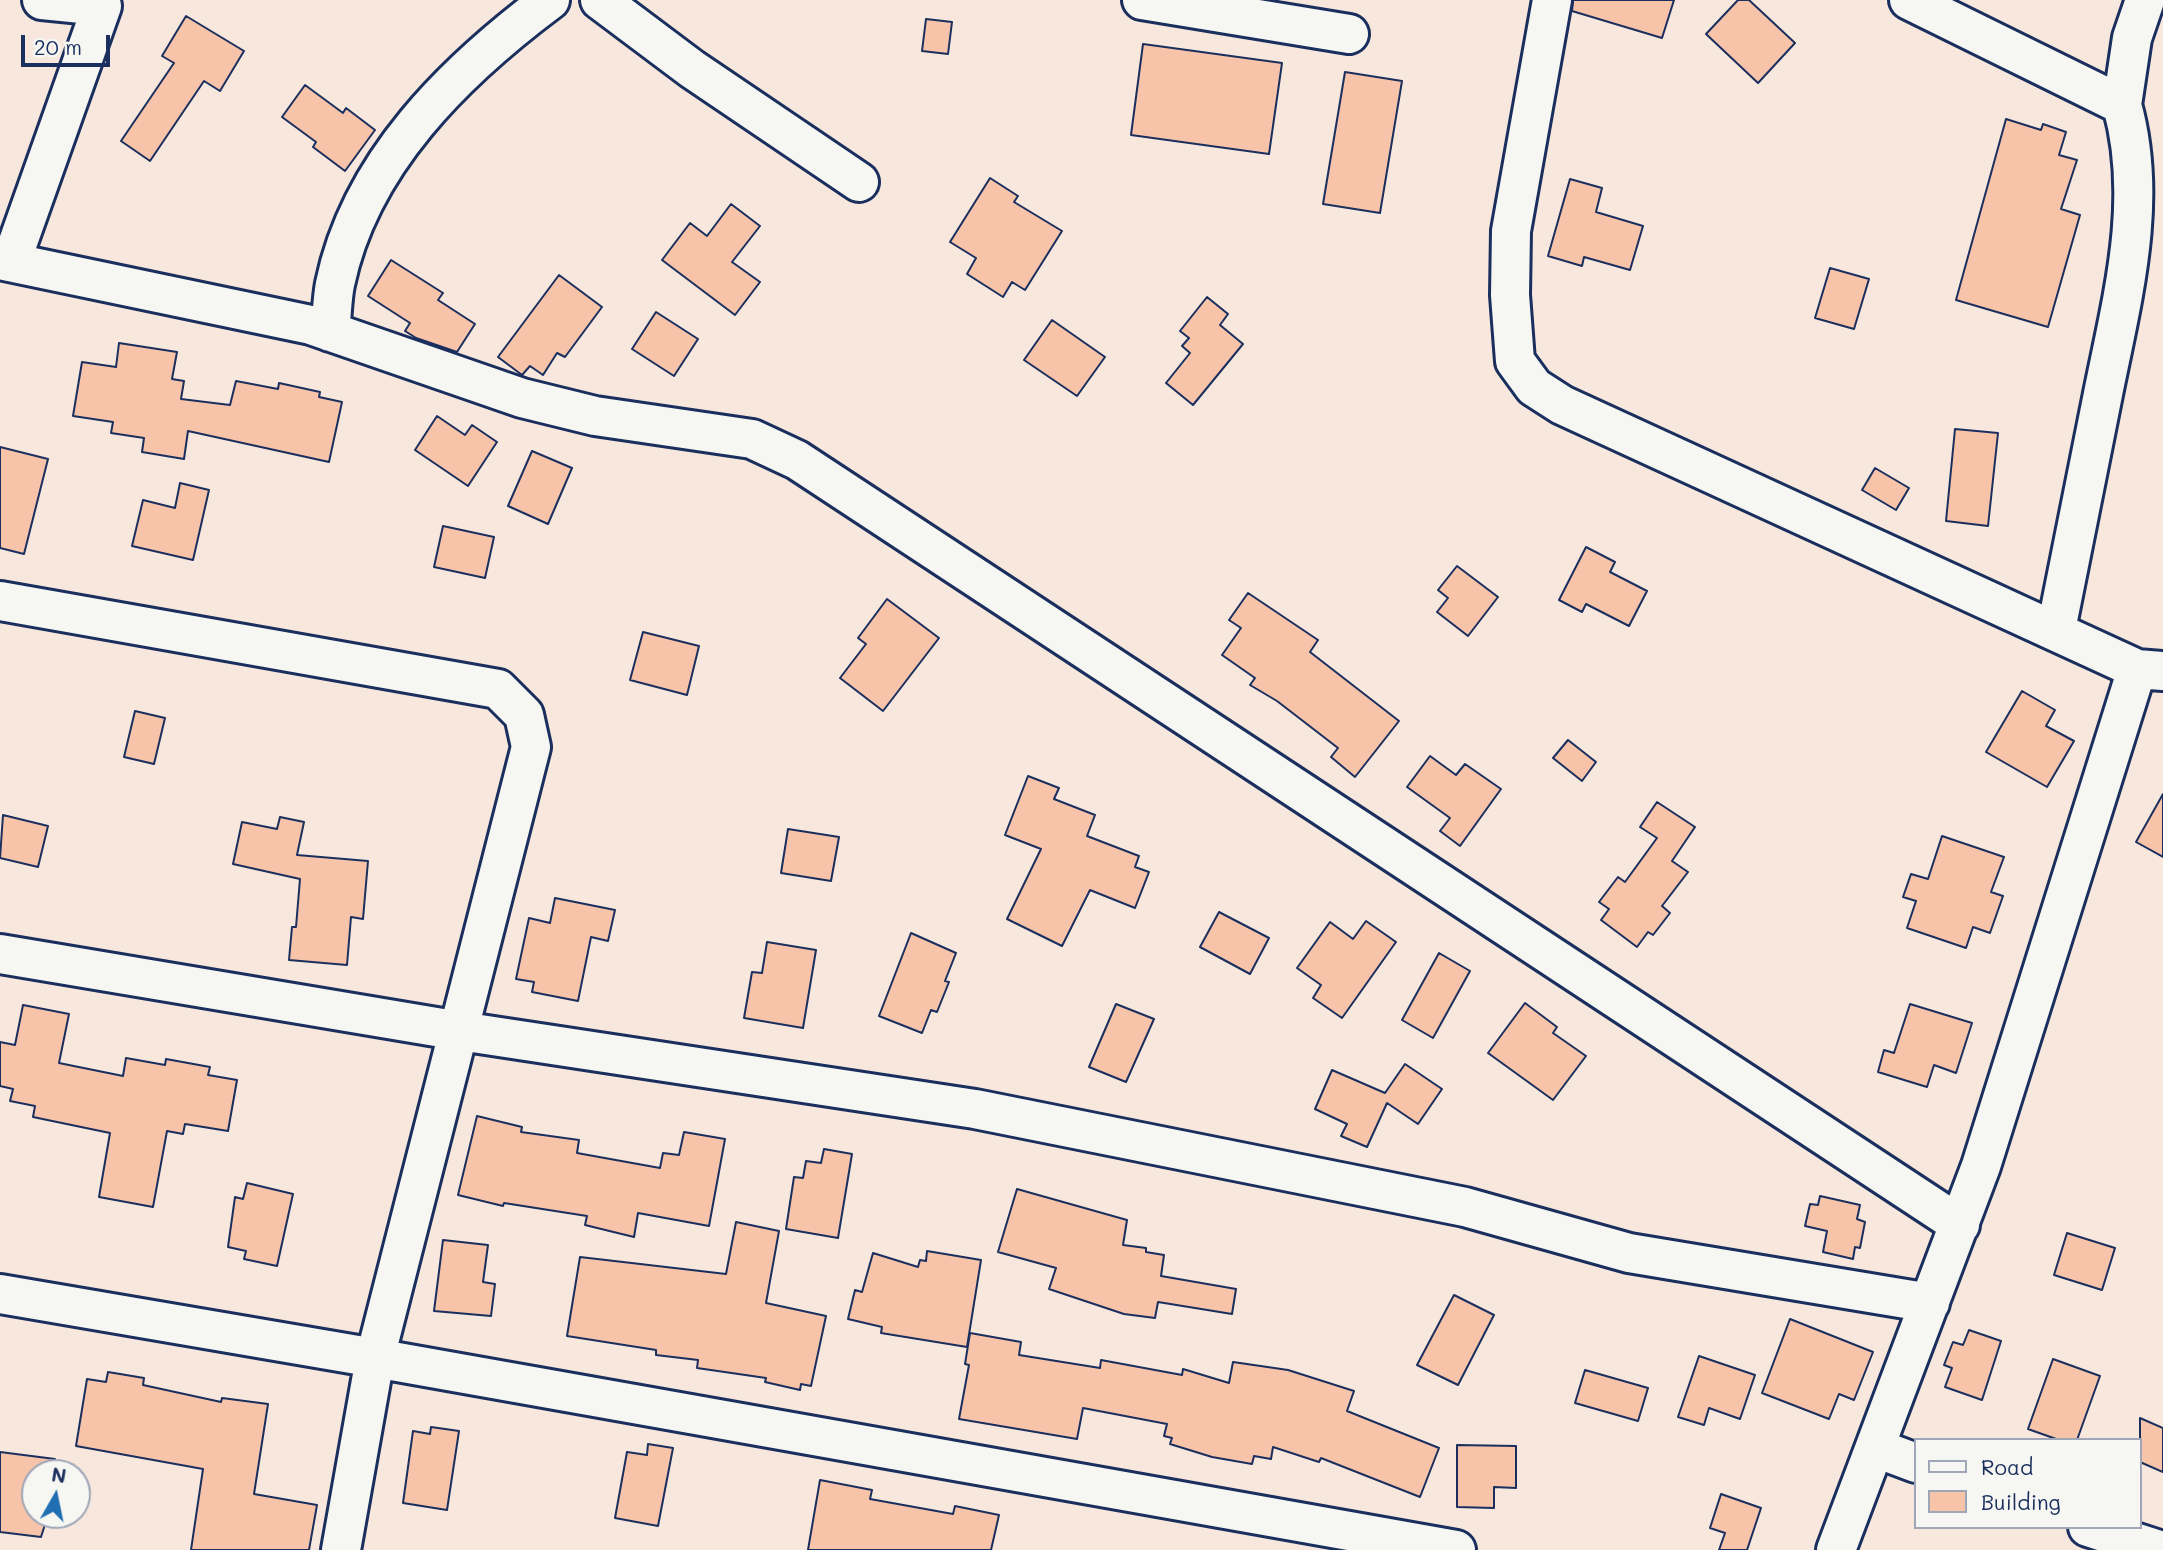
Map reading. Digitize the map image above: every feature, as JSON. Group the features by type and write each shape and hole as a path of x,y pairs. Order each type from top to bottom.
{"street":[{"path":"42,0 104,3 6,261 330,332 522,398 595,416 752,439 797,460 1960,1225"},
{"path":"330,332 335,284 351,234 379,171 436,101 499,38 550,0"},
{"path":"600,0 692,69 859,182"},
{"path":"1142,0 1349,34"},
{"path":"1552,0 1511,231 1510,295 1515,361 1534,387 1562,405 2056,630 2150,670 1960,1225 1836,1550"},
{"path":"1909,0 2122,105"},
{"path":"2056,630 2129,261 2135,174 2122,105 2132,38 2145,0"},
{"path":"0,601 498,689 524,715 531,747 375,1357 341,1550"},
{"path":"0,954 460,1031 975,1109 1465,1207 1629,1253 1930,1303"},
{"path":"0,1294 375,1357 1456,1550"},
{"path":"1876,1448 1914,1462"},
{"path":"2094,1529 2159,1550"}],"building":[{"path":"1573,0 1674,0 1662,38 1572,11"},
{"path":"1738,0 1749,0 1795,43 1758,83 1706,34"},
{"path":"186,16 244,51 220,91 204,81 150,161 121,141 174,63 162,56"},
{"path":"926,19 952,22 948,54 922,51"},
{"path":"1143,44 1282,63 1269,154 1131,135"},
{"path":"1345,72 1402,81 1380,213 1323,204"},
{"path":"305,85 343,113 346,108 375,130 345,171 313,147 316,142 282,117"},
{"path":"2006,119 2041,130 2043,124 2066,132 2059,155 2077,160 2061,209 2080,215 2048,327 1956,300"},
{"path":"990,178 1018,196 1014,202 1062,231 1025,290 1012,282 1003,297 967,274 976,258 950,242"},
{"path":"1570,179 1602,188 1596,212 1643,226 1630,270 1584,257 1582,266 1548,256"},
{"path":"731,204 760,226 732,262 760,282 735,315 662,260 690,223 707,236"},
{"path":"391,260 443,293 438,300 475,324 457,352 416,338 405,331 410,323 368,296"},
{"path":"1830,268 1869,279 1854,329 1815,318"},
{"path":"559,275 602,307 565,357 557,353 543,375 530,366 522,375 498,357"},
{"path":"1207,297 1228,314 1220,325 1243,344 1193,405 1166,383 1190,353 1182,346 1189,338 1180,331"},
{"path":"656,312 698,339 674,376 632,349"},
{"path":"1052,320 1105,357 1077,396 1024,360"},
{"path":"119,343 177,352 172,379 184,381 181,399 230,405 236,381 278,389 279,383 320,392 319,397 342,402 329,462 188,431 184,459 142,452 144,438 111,433 113,422 73,416 82,362 116,367"},
{"path":"437,416 465,435 472,425 497,442 468,486 415,450"},
{"path":"1955,429 1998,433 1988,526 1946,521"},
{"path":"0,447 48,459 24,554 0,548"},
{"path":"532,451 572,468 548,524 508,506"},
{"path":"1875,468 1909,488 1896,510 1862,490"},
{"path":"180,483 209,490 193,560 132,546 143,500 175,508"},
{"path":"443,526 494,537 485,578 434,567"},
{"path":"1586,547 1615,562 1610,572 1647,591 1629,626 1586,604 1582,612 1559,600"},
{"path":"1457,566 1498,597 1468,636 1437,612 1448,598 1438,590"},
{"path":"1248,593 1318,640 1310,652 1399,721 1355,777 1331,757 1338,748 1277,701 1250,685 1255,678 1222,655 1241,628 1229,620"},
{"path":"887,599 939,638 883,711 840,678 866,644 858,638"},
{"path":"643,632 699,646 687,695 630,680"},
{"path":"2022,691 2055,710 2046,726 2074,741 2047,787 1986,752"},
{"path":"135,711 165,718 154,764 124,757"},
{"path":"1568,740 1596,762 1582,781 1553,758"},
{"path":"1430,756 1456,775 1465,764 1501,789 1460,846 1440,831 1450,818 1407,787"},
{"path":"1028,776 1059,788 1054,799 1095,815 1087,836 1139,856 1135,867 1149,872 1135,908 1090,890 1062,946 1007,919 1041,849 1005,835"},
{"path":"2163,794 2163,857 2136,842"},
{"path":"1657,802 1695,827 1672,861 1688,872 1662,906 1670,913 1653,935 1648,932 1637,947 1601,920 1609,909 1599,902 1618,877 1625,882 1657,838 1640,827"},
{"path":"3,815 48,826 38,867 0,858"},
{"path":"280,817 304,822 297,855 368,861 363,919 351,917 347,965 289,960 292,927 296,927 300,879 233,864 242,822 277,829"},
{"path":"788,829 839,837 831,881 781,873"},
{"path":"1942,836 2004,857 1991,892 2003,896 1990,933 1973,927 1966,948 1907,928 1916,901 1903,897 1911,874 1928,879"},
{"path":"555,898 615,910 608,941 591,937 578,1001 532,992 534,982 516,979 529,918 550,923"},
{"path":"1219,912 1269,938 1250,974 1200,947"},
{"path":"1366,921 1396,942 1342,1018 1313,998 1321,985 1297,968 1330,922 1353,939"},
{"path":"911,933 956,953 945,981 949,982 937,1012 931,1010 922,1033 879,1016"},
{"path":"767,942 816,950 803,1028 744,1018 752,972 762,973"},
{"path":"1439,953 1470,971 1433,1038 1402,1020"},
{"path":"1525,1003 1557,1027 1553,1033 1586,1056 1553,1100 1488,1053"},
{"path":"1116,1004 1154,1019 1126,1082 1089,1067"},
{"path":"1910,1004 1972,1023 1956,1073 1934,1065 1927,1087 1878,1072 1884,1050 1894,1053"},
{"path":"23,1005 69,1014 59,1063 123,1076 126,1058 165,1065 166,1059 210,1067 208,1075 237,1080 228,1131 185,1124 183,1134 167,1131 153,1207 99,1197 110,1133 33,1117 35,1106 10,1101 13,1089 0,1086 0,1042 15,1045"},
{"path":"1405,1064 1442,1089 1418,1124 1387,1103 1367,1147 1341,1136 1347,1124 1315,1109 1332,1070 1385,1093"},
{"path":"477,1116 522,1127 521,1132 579,1140 577,1153 660,1168 663,1153 679,1155 684,1132 725,1139 709,1226 638,1213 634,1237 585,1225 587,1216 504,1203 503,1206 458,1195"},
{"path":"824,1149 852,1154 838,1238 786,1229 794,1177 803,1178 806,1161 821,1163"},
{"path":"247,1183 293,1194 277,1266 244,1259 246,1251 228,1247 235,1197 243,1199"},
{"path":"1017,1189 1127,1220 1123,1245 1146,1248 1146,1252 1164,1255 1161,1276 1236,1289 1232,1314 1158,1302 1155,1318 1124,1314 1049,1289 1056,1268 998,1252"},
{"path":"1820,1196 1860,1205 1857,1219 1865,1222 1860,1248 1855,1247 1853,1259 1823,1252 1827,1231 1805,1226 1810,1204 1818,1205"},
{"path":"736,1222 779,1231 766,1303 826,1316 811,1386 801,1384 800,1390 765,1382 766,1378 697,1368 698,1360 656,1355 656,1350 567,1336 580,1257 726,1274"},
{"path":"2067,1233 2115,1248 2102,1290 2054,1275"},
{"path":"443,1240 488,1245 483,1282 495,1284 491,1316 434,1311"},
{"path":"927,1251 981,1260 967,1347 881,1333 882,1327 848,1319 855,1290 862,1292 873,1253 918,1267 920,1260 926,1261"},
{"path":"1454,1295 1494,1315 1458,1385 1417,1365"},
{"path":"1790,1319 1873,1352 1854,1400 1839,1394 1829,1419 1762,1393"},
{"path":"1969,1330 2001,1341 1982,1400 1945,1387 1952,1368 1944,1365 1953,1342 1963,1345"},
{"path":"970,1333 1021,1342 1019,1355 1100,1368 1101,1360 1182,1375 1183,1369 1229,1383 1233,1362 1288,1370 1354,1391 1347,1411 1439,1448 1420,1497 1321,1458 1319,1462 1273,1447 1271,1459 1254,1456 1252,1464 1212,1457 1170,1444 1172,1438 1164,1436 1167,1424 1083,1408 1077,1439 959,1419 969,1365 965,1364"},
{"path":"1699,1356 1755,1375 1740,1419 1709,1408 1704,1425 1678,1417"},
{"path":"2053,1359 2100,1376 2078,1438 2053,1438 2028,1429"},
{"path":"1585,1370 1648,1388 1638,1421 1575,1403"},
{"path":"108,1372 144,1378 143,1385 221,1402 222,1398 268,1404 254,1494 317,1505 309,1550 191,1550 203,1469 76,1446 87,1379 106,1382"},
{"path":"2140,1418 2163,1428 2163,1472 2142,1463"},
{"path":"431,1427 459,1431 447,1510 403,1503 413,1431 430,1434"},
{"path":"648,1444 673,1448 658,1526 615,1518 627,1452 647,1455"},
{"path":"1457,1445 1516,1446 1516,1488 1494,1487 1494,1508 1457,1507"},
{"path":"0,1452 55,1459 21,1459 21,1529 44,1529 41,1537 0,1532"},
{"path":"820,1480 872,1490 870,1499 953,1514 955,1506 999,1515 991,1550 808,1550"},
{"path":"1721,1494 1761,1508 1747,1550 1719,1550 1725,1533 1710,1528"}]}
